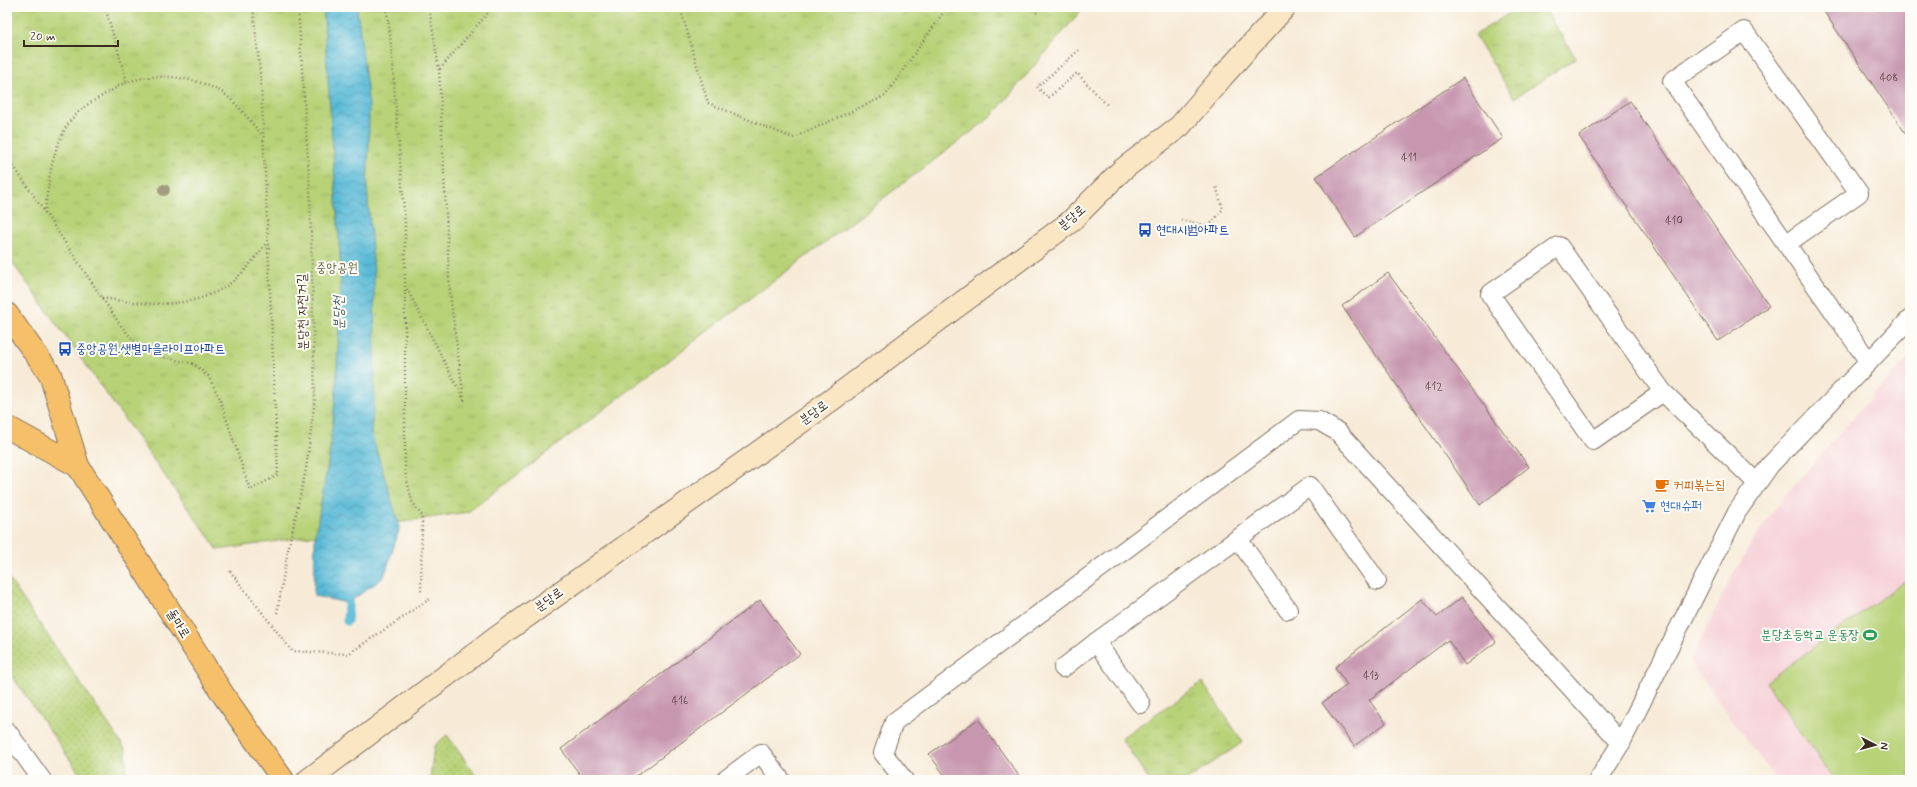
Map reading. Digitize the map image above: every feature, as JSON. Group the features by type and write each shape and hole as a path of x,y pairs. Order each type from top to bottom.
{"main road":[{"name":"분당로","path":"308,780 496,638 818,410 1070,222 1122,170 1180,126 1222,77 1286,7"},
{"name":"돌마로","path":"7,314 50,374 78,466 224,696 283,780"},
{"name":"돌마로","path":"7,427 78,466"}],"lane":[{"path":"1786,244 1859,193 1744,30 1672,80 1786,244 1869,362"},
{"path":"1663,392 1593,441 1490,294 1559,246 1663,392 1757,483"},
{"path":"1598,780 1621,743 1733,518 1770,465 1910,319"},
{"path":"904,780 883,753 894,722 1299,420 1319,421 1338,432 1621,743"},
{"path":"1063,668 1096,642 1310,486 1377,581"},
{"path":"1238,539 1288,610"},
{"path":"1096,642 1141,704"},
{"path":"7,731 42,780"},
{"path":"725,780 761,753 781,780"}],"path":[{"path":"105,7 127,82"},
{"path":"7,156 121,326 137,344 154,355 194,364 208,376 219,396 250,490 278,475 261,82 253,7"},
{"name":"분당천 자전거길","path":"277,613 288,550 306,469 315,399 310,191 298,7"},
{"path":"386,7 390,33 405,224 405,472 412,500 422,516 421,593"},
{"path":"406,288 464,400 450,294 439,69 429,7"},
{"path":"439,69 493,7"},
{"path":"680,7 708,103 793,138 885,96 947,7"},
{"path":"1030,7 1037,13"},
{"path":"1079,50 1037,87 1048,98 1077,73 1108,106"},
{"path":"45,213 48,178 59,144 70,121 83,107 127,82 154,77 176,77 200,83 222,93 241,110 263,136"},
{"path":"1181,220 1209,226 1223,209 1216,186"},
{"path":"101,297 137,303 161,303 186,302 211,295 233,281 249,265 267,241"},
{"path":"230,571 292,651 348,654 431,598"}],"shaded area":[{"path":"1910,357 1910,780 1776,780 1690,662 1731,578 1759,531 1782,499 1876,392"}],"green space":[{"name":"중앙공원","path":"7,7 1084,7 991,117 468,512 218,550 7,255"},
{"path":"1519,7 1543,7 1576,58 1514,98 1475,35"},
{"path":"7,576 126,750 126,780 84,780 7,669"},
{"name":"분당초등학교 운동장","path":"1905,581 1910,588 1910,780 1834,780 1766,682"},
{"path":"1202,682 1243,742 1187,780 1149,780 1121,738"},
{"path":"447,735 479,780 430,780 434,746"}],"water":[{"path":"323,7 357,7 369,106 367,187 374,273 375,359 371,433 400,527 384,577 348,603 314,596 315,537 329,457 336,391 341,271"}],"building":[{"path":"1821,7 1904,7 1910,16 1910,140"},
{"path":"1463,78 1503,138 1355,237 1316,177"},
{"path":"1630,101 1769,306 1718,341 1579,136"},
{"path":"1388,273 1529,467 1480,505 1342,306"},
{"path":"1462,597 1496,642 1465,665 1448,640 1369,700 1386,723 1354,746 1322,703 1347,685 1335,667 1422,599 1437,617"},
{"path":"760,600 800,654 631,780 584,780 561,749"},
{"path":"978,719 1022,780 948,780 929,754"}],"waterway":[{"name":"분당천","path":"347,621 349,592"}],"place":[{"name":"현대시범아파트","path":"1145,230"},
{"name":"중앙공원.샛별마을라이프아파트","path":"65,349"},
{"name":"커피볶는집","path":"1662,485"},
{"name":"현대슈퍼","path":"1649,506"},
{"name":"분당초등학교 운동장","path":"1870,635"}]}
